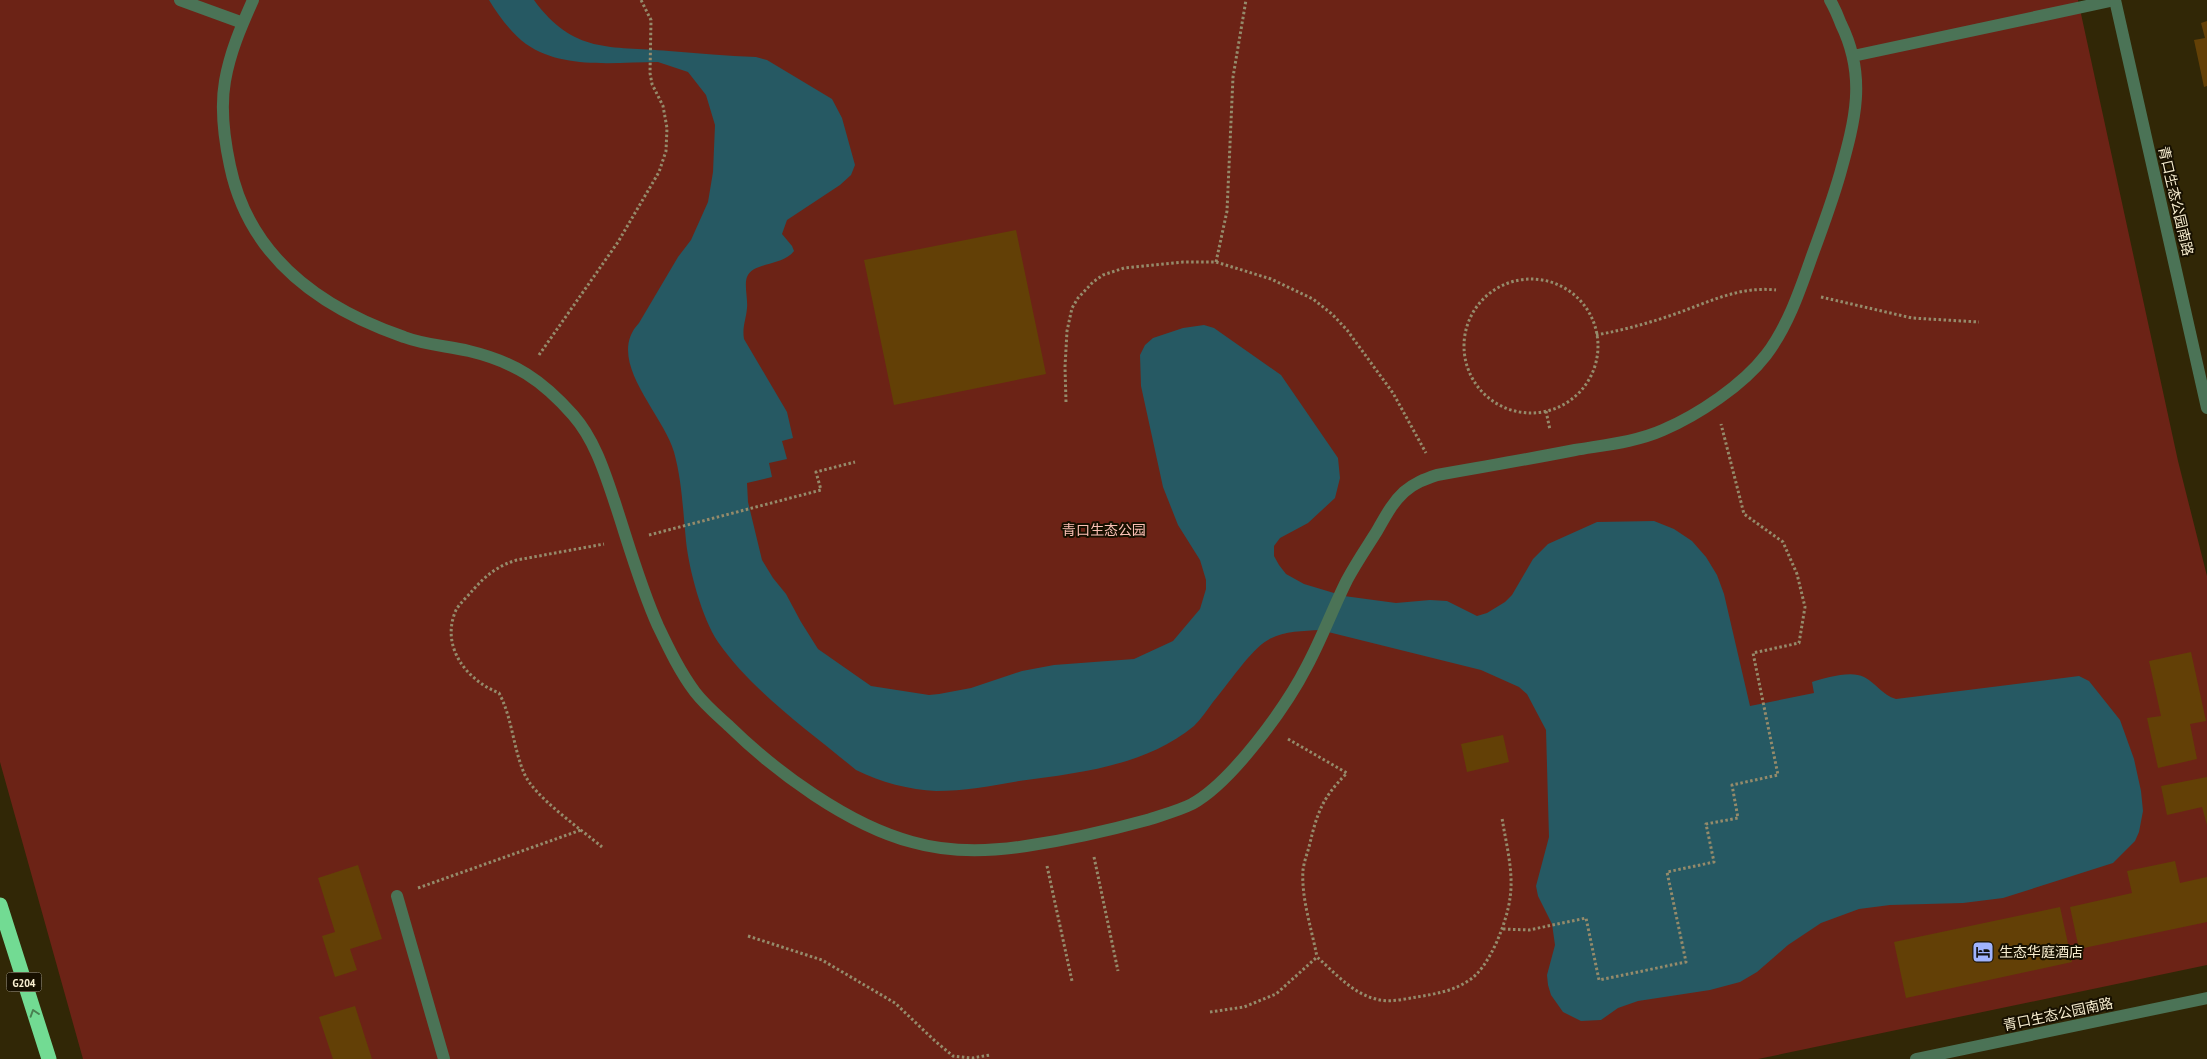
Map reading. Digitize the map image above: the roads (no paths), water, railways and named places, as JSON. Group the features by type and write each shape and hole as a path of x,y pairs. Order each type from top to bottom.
{"highway":[{"name":"G204","path":"0,905 49,1059"}],"street":[{"path":"180,0 243,23"},
{"path":"253,0 234,42 225,78 222,104 226,147 234,188 245,214 265,246 284,268 305,287 361,320 408,339 471,352 504,362 527,372 549,390 576,418 592,441 656,622 678,668 698,696 745,742 802,787 860,821 915,843 967,851 993,850 1089,834 1164,815 1193,804 1211,790 1232,770 1282,710 1304,672 1349,577 1395,501 1408,488 1420,480 1438,475 1622,442 1661,431 1681,422 1715,400 1748,375 1766,355 1780,332 1799,292 1834,198 1844,158 1857,89 1856,69 1846,34 1830,0"},
{"path":"1853,56 2115,0"},
{"name":"青口生态公园南路","path":"2115,0 2207,408"},
{"path":"397,896 444,1059"},
{"name":"青口生态公园南路","path":"1916,1059 2207,998"}],"water":[{"path":"489,0 534,0 563,30 578,39 594,44 628,49 756,57 767,60 832,99 842,118 855,165 851,175 840,185 787,220 782,234 794,251 789,256 755,269 750,272 746,280 747,312 744,339 787,412 793,438 782,441 787,459 769,463 772,477 747,483 748,502 762,560 786,594 818,649 871,686 929,695 939,694 971,688 1022,671 1054,665 1134,659 1173,641 1200,609 1206,589 1206,580 1200,560 1178,525 1163,487 1141,386 1140,355 1145,345 1153,338 1183,328 1204,325 1214,328 1281,375 1338,458 1340,478 1335,498 1308,523 1280,538 1274,546 1274,556 1286,574 1304,584 1344,596 1396,603 1430,600 1447,601 1477,616 1487,613 1505,602 1512,595 1533,559 1548,544 1597,522 1654,521 1674,529 1692,541 1706,557 1717,575 1724,594 1750,706 1814,693 1812,682 1845,674 1864,677 1887,695 1896,699 2079,676 2089,681 2120,720 2134,759 2143,811 2139,832 2135,841 2113,863 2003,898 1963,903 1890,905 1859,909 1821,923 1788,945 1757,972 1740,982 1710,990 1638,1001 1618,1008 1601,1020 1581,1021 1563,1012 1551,995 1547,975 1555,945 1552,924 1538,896 1536,886 1549,837 1546,730 1527,694 1519,687 1481,670 1320,630 1293,632 1274,637 1254,651 1202,717 1194,726 1175,740 1133,759 1111,766 1065,775 946,791 895,785 856,770 782,710 748,678 732,661 712,632 697,593 690,566 681,485 674,452 668,437 639,387 628,353 630,338 678,257 691,240 708,202 713,172 715,125 706,95 688,72 658,62 590,63 556,58 541,52 526,44 515,35"}],"place":[{"name":"生态华庭酒店","path":"1983,952"}],"park label":[{"name":"青口生态公园","path":"1104,530"}]}
